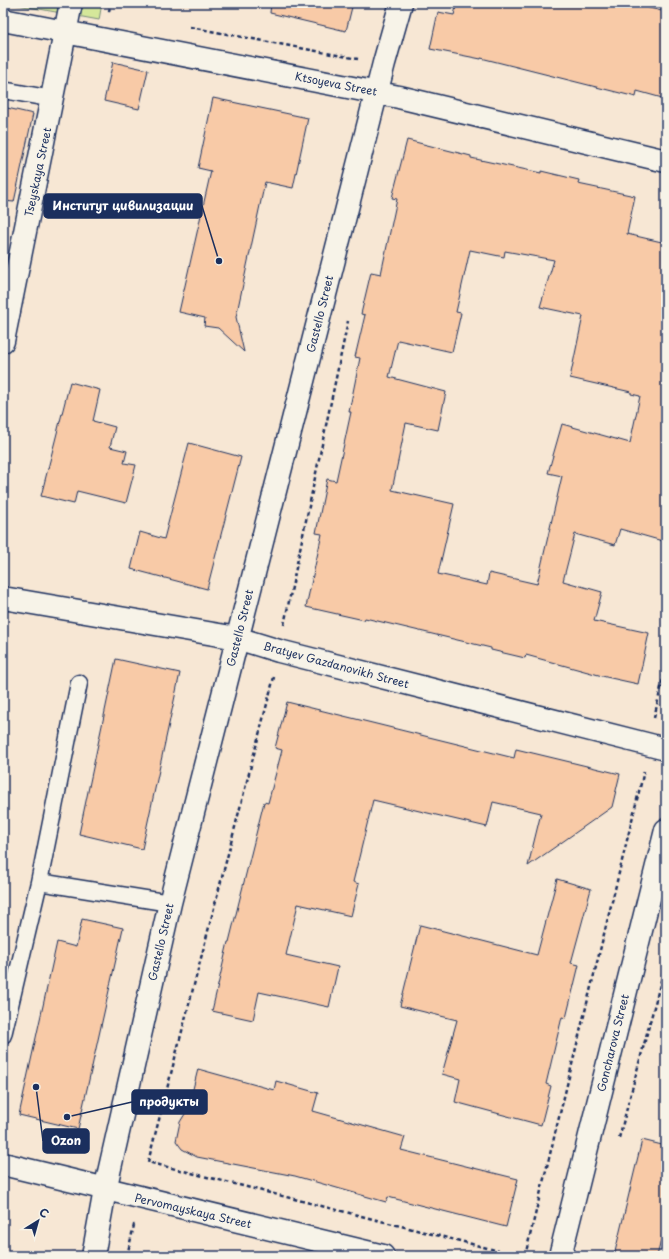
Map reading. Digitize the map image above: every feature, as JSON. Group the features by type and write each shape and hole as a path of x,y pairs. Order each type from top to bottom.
{"street":[{"name":"Tseyskaya Street","path":"3,341 71,3"},
{"name":"Gastello Street","path":"93,1256 106,1190 170,903 401,3"},
{"name":"Ktsoyeva Street","path":"3,20 377,92 666,161"},
{"name":"Bratyev Gazdanovikh Street","path":"3,598 237,638 310,659 666,749"},
{"name":"Goncharova Street","path":"560,1256 666,830"},
{"name":"Pervomayskaya Street","path":"3,1164 383,1256"}],"lane":[{"path":"3,90 52,99"},
{"path":"3,1036 39,882 79,683"},
{"path":"39,882 170,903"}],"path":[{"path":"111,3 109,11 117,12"},
{"path":"186,26 364,60"},
{"path":"283,630 349,319"},
{"path":"654,720 666,666"},
{"path":"274,676 148,1162 519,1256"},
{"path":"525,1256 645,766"},
{"path":"619,1140 666,962"},
{"path":"126,1256 134,1226"}],"green space":[{"path":"7,3 102,3 99,20"}],"building":[{"path":"271,3 353,3 346,31 270,13"},
{"path":"457,3 629,3 666,12 666,99 637,91 636,97 481,58 430,49 438,12 454,15"},
{"path":"113,62 148,70 139,109 104,101"},
{"path":"213,98 308,118 293,188 265,182 236,317 244,352 218,328 204,326 205,318 179,312 211,171 198,168"},
{"path":"3,107 33,114 14,202 3,201"},
{"path":"407,140 471,156 471,158 541,173 541,171 579,180 578,184 635,196 627,234 666,243 666,542 620,529 615,545 575,534 563,581 602,592 594,621 649,633 638,684 606,677 526,655 525,658 491,650 491,648 365,618 364,620 306,607 322,534 316,533 327,479 336,481 351,412 349,412 360,358 355,357 365,315 361,314 371,272 381,274 397,199 392,198","holes":["470,250 504,257 505,251 554,260 540,307 583,316 570,378 631,392 631,394 640,396 630,443 562,424 548,473 562,476 537,584 489,573 487,585 438,574 454,504 392,490 406,423 438,430 446,392 389,377 398,340 452,352 461,313 456,312"]},
{"path":"70,382 100,390 93,421 115,427 110,447 127,451 124,463 136,465 126,503 77,491 74,504 41,496"},
{"path":"189,443 241,457 207,589 131,569 140,532 164,539"},
{"path":"116,659 180,673 142,849 79,834"},
{"path":"287,702 514,758 516,749 620,774 612,807 528,866 541,813 493,802 487,827 373,800 353,882 359,884 351,916 298,904 286,955 338,967 329,1007 259,992 253,1020 212,1011 264,802 268,803 282,750 275,748"},
{"path":"557,879 591,889 571,963 579,965 566,1018 562,1017 546,1084 551,1086 541,1125 455,1102 460,1079 442,1074 457,1020 400,1006 420,925 537,955"},
{"path":"82,919 123,928 78,1129 19,1115 57,942 76,947"},
{"path":"198,1069 274,1090 276,1081 318,1093 313,1111 405,1137 401,1150 518,1179 506,1227 388,1197 386,1202 295,1176 197,1157 182,1149 176,1141 180,1122 188,1109"},
{"path":"642,1140 666,1146 666,1221 657,1256 614,1256"}],"place":[{"name":"Институт цивилизации","path":"219,261"},
{"name":"Ozon","path":"36,1087"},
{"name":"продукты","path":"67,1117"}]}
